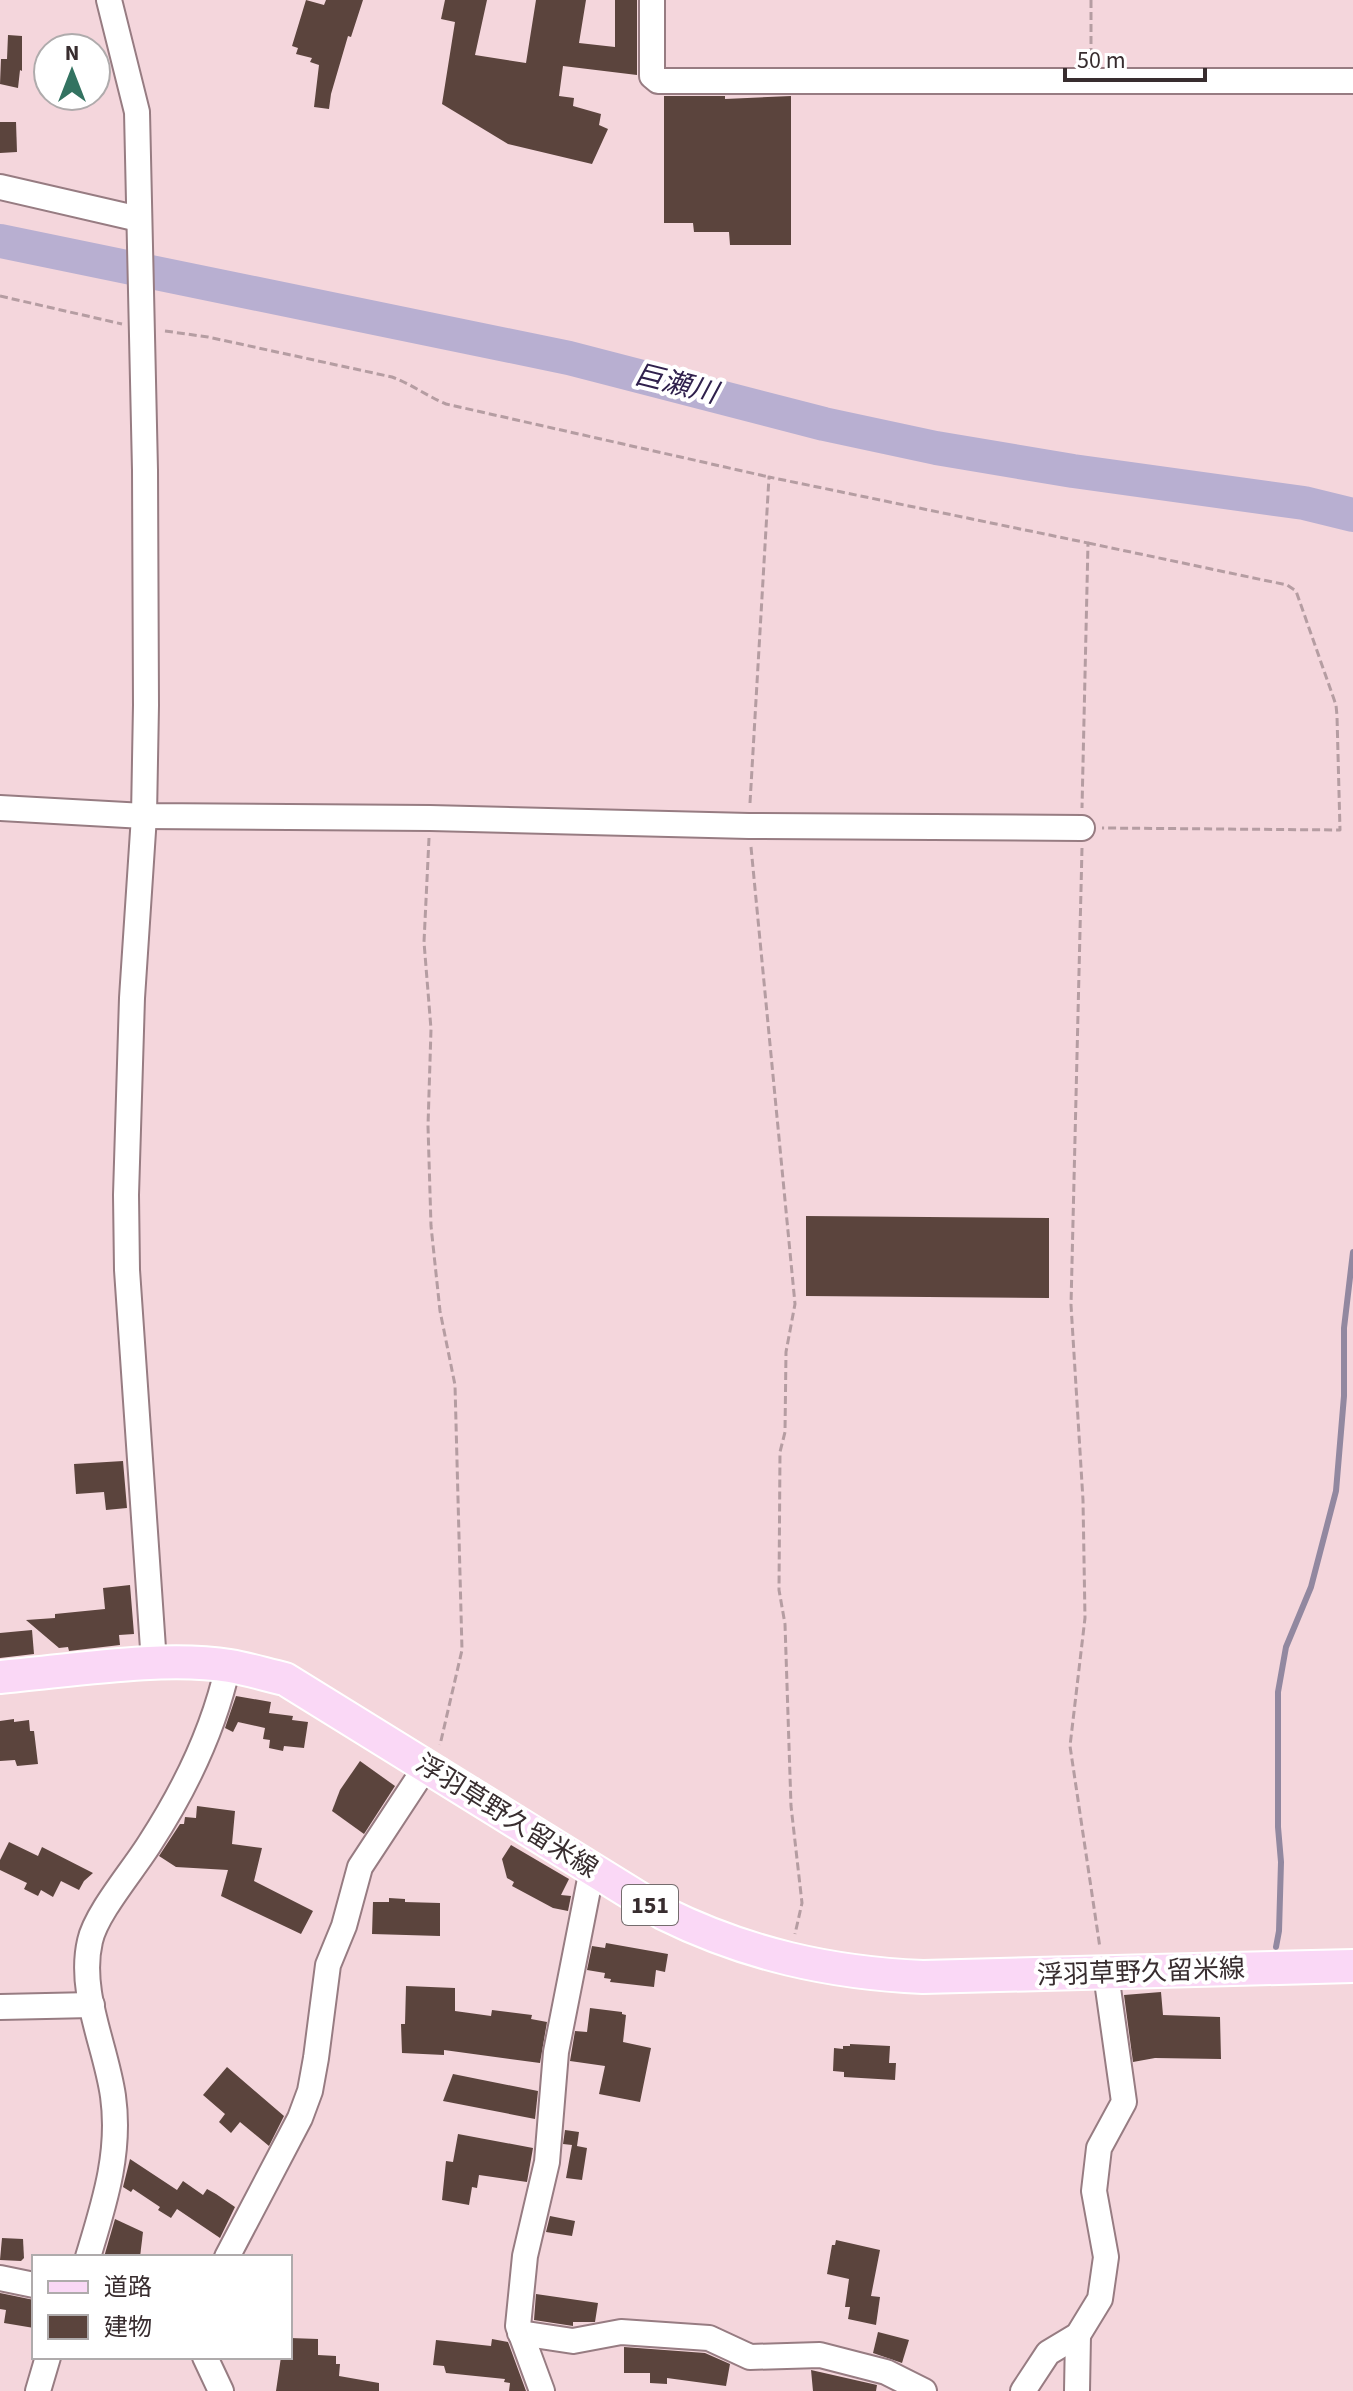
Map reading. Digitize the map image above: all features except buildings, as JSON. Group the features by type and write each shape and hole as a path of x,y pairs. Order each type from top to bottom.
{"main road":[{"name":"浮羽草野久留米線","path":"0,1677 154,1663 228,1666 285,1679 663,1913 701,1932 790,1961 855,1973 897,1976 1106,1974 1353,1966"}],"street":[{"path":"110,0 137,112 146,501 144,816 132,998 126,1195 127,1270 154,1663"},
{"path":"652,0 652,76 658,81 1353,81"},
{"path":"0,187 139,221"},
{"path":"0,808 144,816 1082,828"},
{"path":"89,2255 113,2167 115,2128 113,2096 87,1970 90,1939 102,1914 160,1828 193,1767 221,1697 228,1666"},
{"path":"228,2255 300,2118 310,2091 328,1965 344,1926 360,1867 427,1765"},
{"path":"542,2391 518,2326 525,2256 547,2162 556,2052 592,1869"},
{"path":"1023,2391 1048,2353 1078,2335 1100,2299 1106,2257 1094,2191 1099,2148 1124,2102 1106,1974"},
{"path":"0,2007 92,2005"},
{"path":"0,2278 32,2285"},
{"path":"520,2333 573,2341 621,2332 709,2338 750,2357 820,2355 886,2372 924,2391"},
{"path":"1077,2391 1078,2335"},
{"path":"38,2391 47,2359"},
{"path":"206,2359 221,2391"}],"path":[{"path":"1091,0 1091,82"},
{"path":"0,296 392,377 446,404 769,477 1287,585 1296,591 1336,705 1340,830 1082,828"},
{"path":"769,477 749,826 795,1304 786,1352 785,1432 780,1452 779,1590 785,1624 791,1806 802,1903 790,1961"},
{"path":"1088,543 1071,1305 1083,1500 1085,1618 1070,1746 1101,1958 1106,1974"},
{"path":"427,1765 440,1744 462,1650 455,1385 440,1311 431,1212 428,1126 431,1029 424,942 430,818"}],"waterway":[{"name":"巨瀬川","path":"0,241 569,358 824,424 936,448 1073,471 1304,503 1353,515"},
{"path":"1276,1947 1281,1862 1278,1692 1286,1647 1311,1587 1336,1491 1344,1396 1344,1328 1353,1252"}]}
